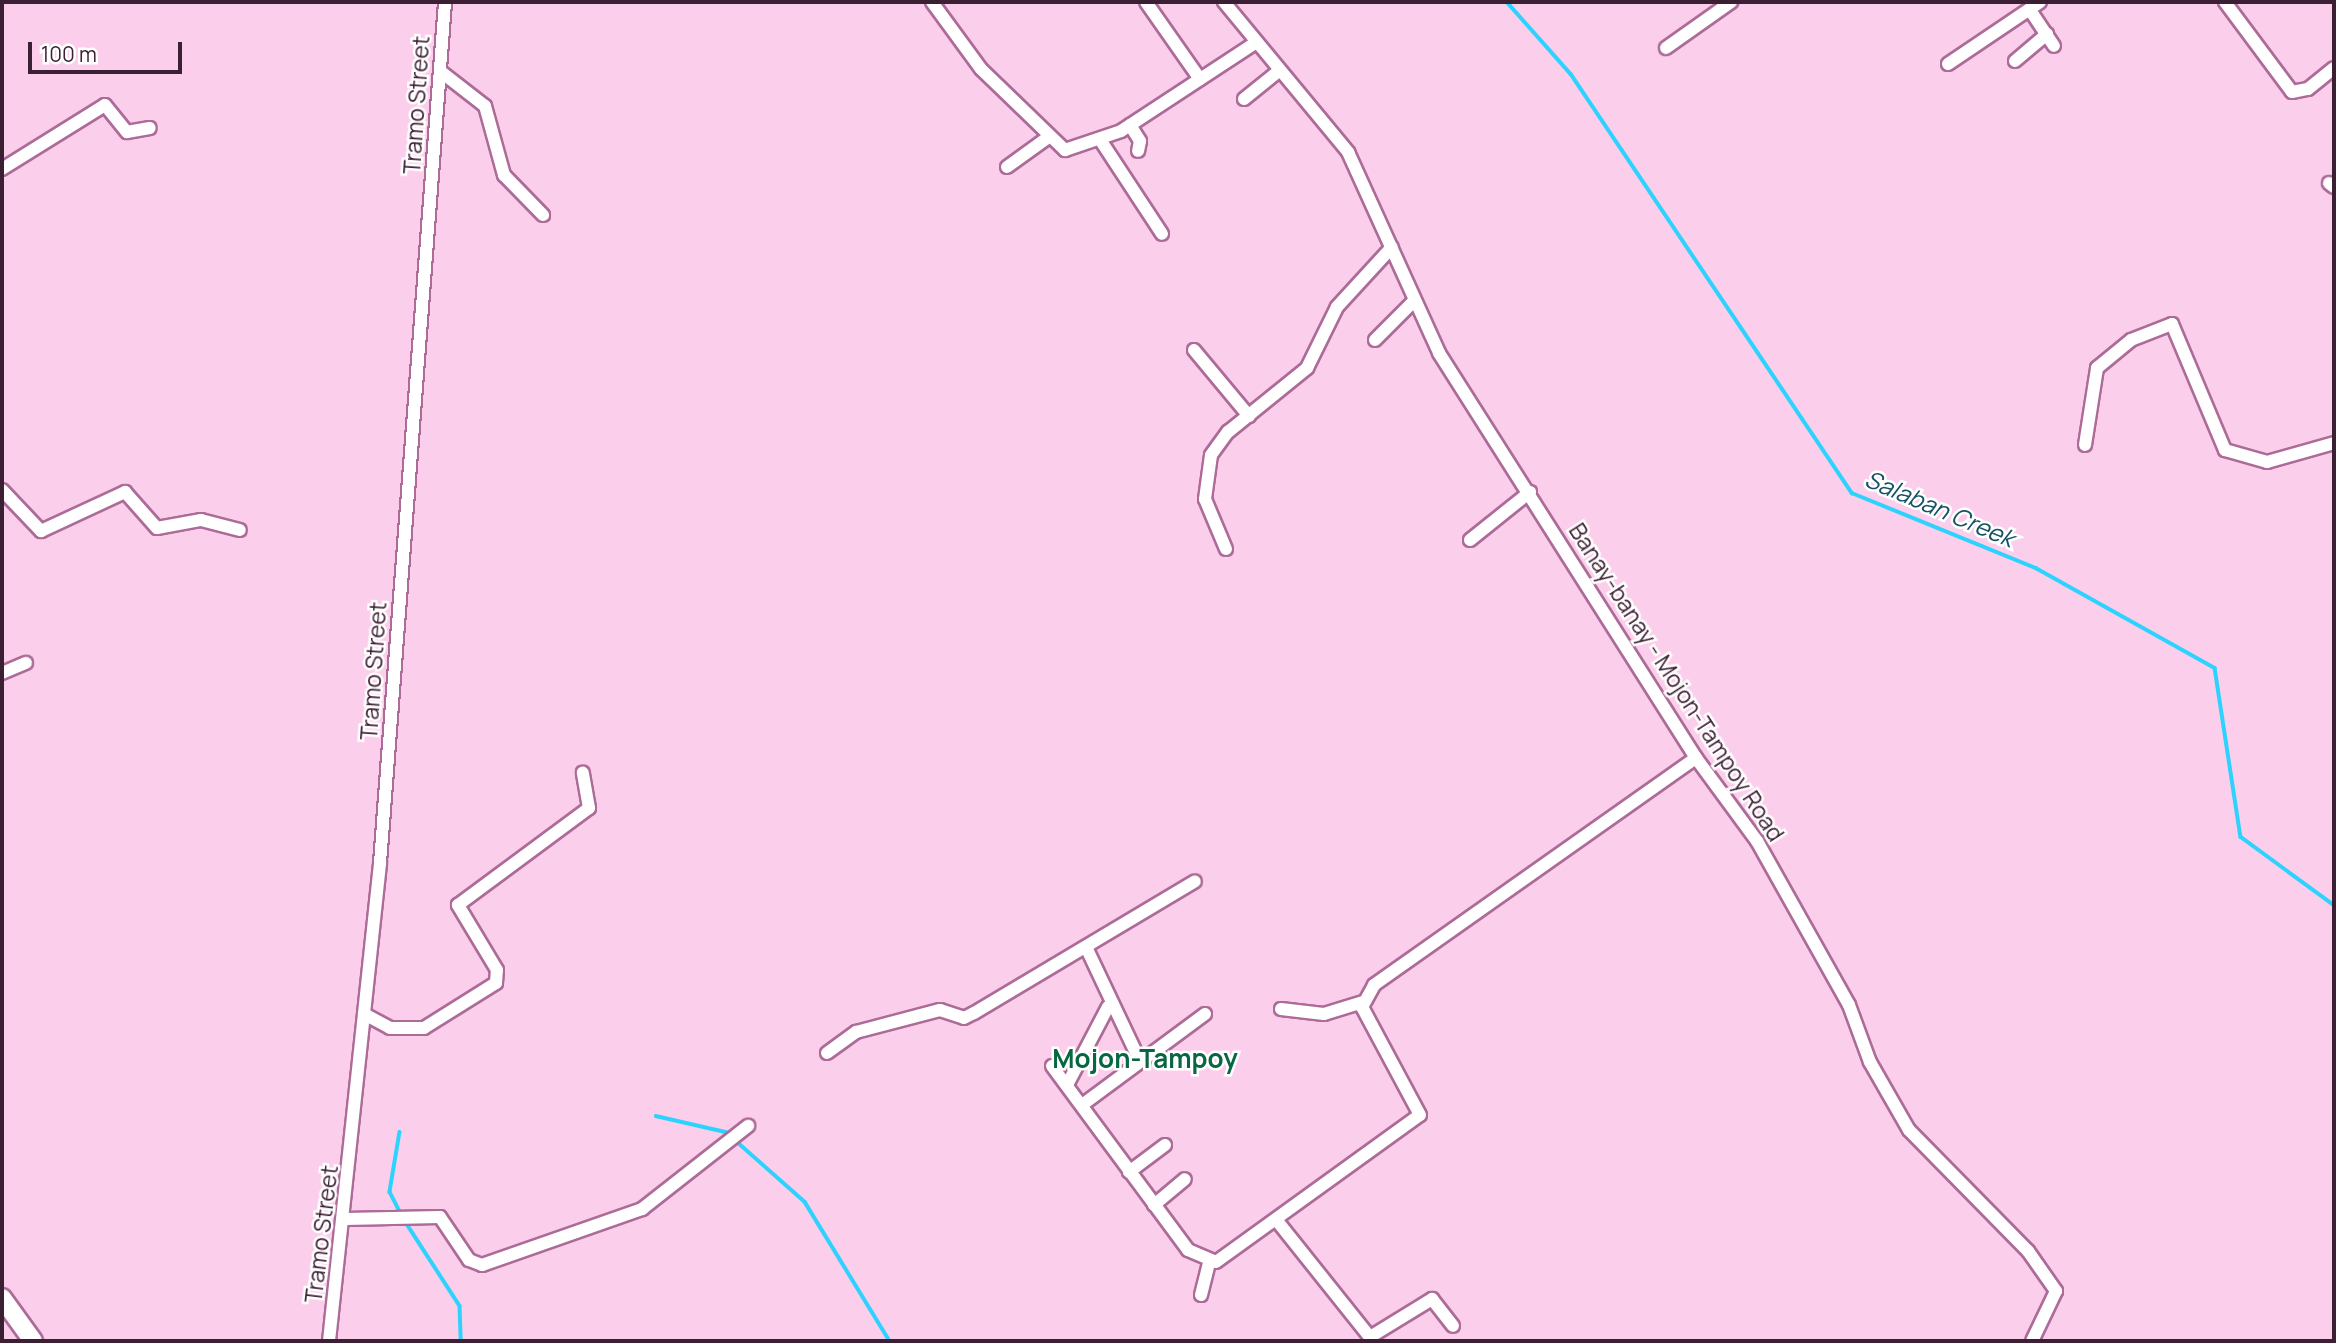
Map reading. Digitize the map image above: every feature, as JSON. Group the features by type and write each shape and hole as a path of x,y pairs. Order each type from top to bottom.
{"highway":[{"path":"2,1298 33,1341"}],"street":[{"name":"Tramo Street","path":"330,1341 366,1015 445,2"},
{"path":"932,2 981,69 1047,138 1065,150 1101,141 1130,125 1255,43"},
{"path":"1146,2 1200,79"},
{"name":"Banay-banay - Mojon-Tampoy Road","path":"1224,2 1255,43 1348,152 1439,353 1530,492 1696,758 1757,841 1849,1005 1870,1062 1909,1130 2028,1251 2056,1291 2032,1341"},
{"path":"1666,48 1731,2"},
{"path":"2225,2 2292,92 2308,89 2334,68"},
{"path":"1948,64 2035,6 2051,40 2015,61"},
{"path":"1244,99 1280,70"},
{"path":"440,71 485,106 504,175 543,215"},
{"path":"2,169 105,105 127,132 150,128"},
{"path":"1130,125 1140,141 1138,151"},
{"path":"1007,167 1047,138"},
{"path":"1101,141 1162,234"},
{"path":"1226,549 1204,482 1217,445 1307,368 1337,307 1392,247"},
{"path":"1375,340 1414,301"},
{"path":"2085,445 2097,368 2131,340 2172,324 2225,450 2267,462 2334,443"},
{"path":"1194,350 1249,416"},
{"path":"2,490 41,531 125,492 135,497 157,528 201,520 240,530"},
{"path":"1470,540 1530,492"},
{"path":"2,673 26,663"},
{"path":"1281,1009 1324,1014 1361,1003 1374,985 1696,758"},
{"path":"366,1015 390,1028 424,1028 496,983 497,970 458,905 589,808 583,773"},
{"path":"827,1053 856,1032 940,1010 964,1017 1195,881"},
{"path":"1086,947 1140,1061"},
{"path":"1201,1296 1209,1264 1278,1222 1420,1115 1361,1003"},
{"path":"1067,1084 1108,1007"},
{"path":"1082,1105 1205,1014"},
{"path":"1052,1066 1188,1250 1209,1264"},
{"path":"345,1219 440,1217 457,1233 469,1260 482,1265 642,1209 748,1126"},
{"path":"1129,1172 1164,1145"},
{"path":"1154,1205 1185,1180"},
{"path":"1278,1222 1372,1339 1432,1299 1453,1326"}],"waterway":[{"name":"Salaban Creek","path":"1507,2 1571,74 1852,493 2036,568 2215,668 2241,837 2334,905"},
{"path":"656,1116 726,1132 805,1202 890,1341"},
{"path":"400,1132 390,1192 401,1214"},
{"path":"405,1221 460,1306 461,1341"}],"district":[{"name":"Mojon-Tampoy","path":"1145,1059"}]}
